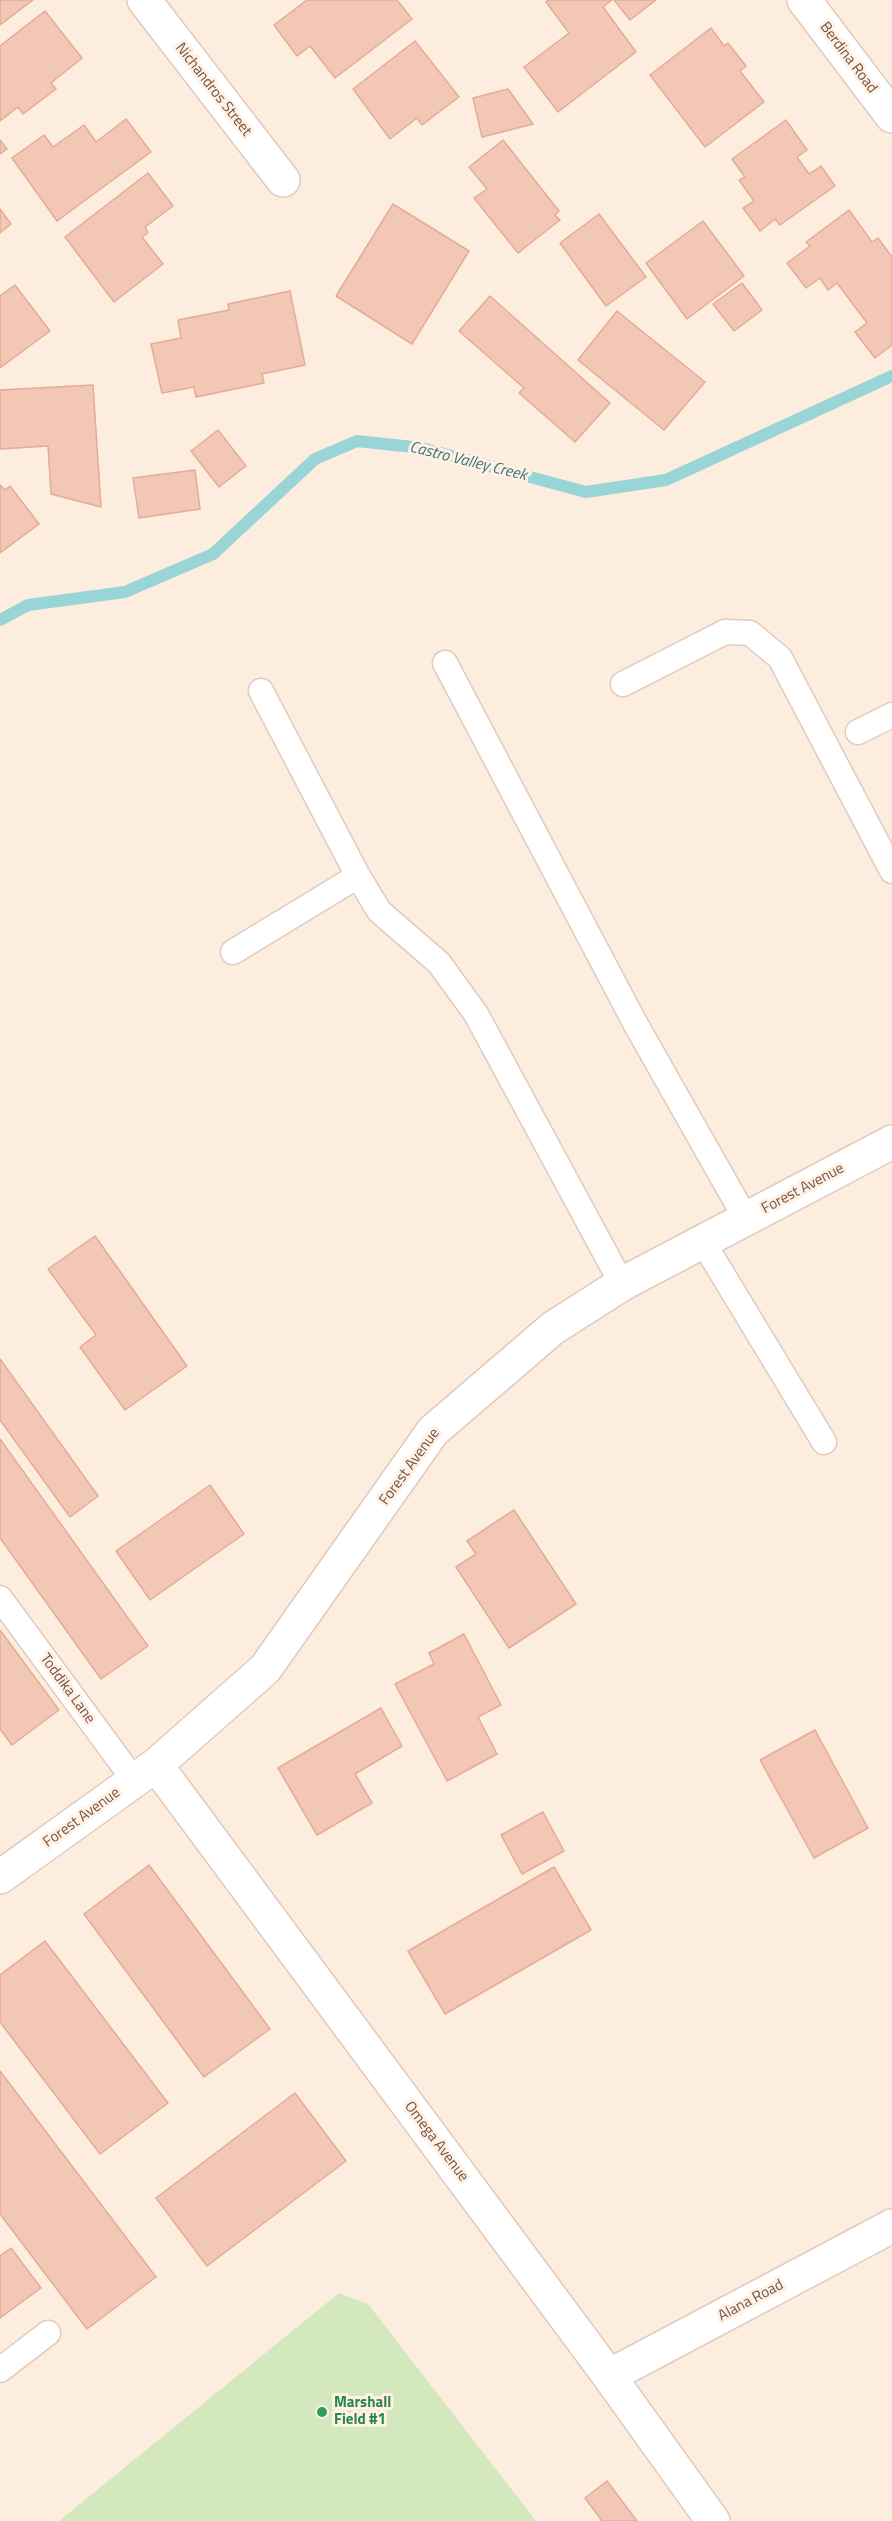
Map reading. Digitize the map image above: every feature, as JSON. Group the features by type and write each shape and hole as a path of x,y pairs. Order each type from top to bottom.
{"street":[{"name":"Nichandros Street","path":"144,0 283,180"},
{"name":"Berdina Road","path":"804,0 892,116"},
{"name":"Forest Avenue","path":"0,1877 145,1772 265,1669 433,1431 553,1328 622,1284 892,1142"},
{"name":"Omega Avenue","path":"145,1772 609,2376 713,2521"},
{"name":"Alana Road","path":"609,2376 892,2226"}],"lane":[{"path":"623,684 725,632 750,633 780,658 892,871"},
{"path":"445,663 635,1023 746,1219"},
{"path":"261,691 358,876 379,911 439,963 476,1014 622,1284"},
{"path":"858,732 892,715"},
{"path":"233,952 358,876"},
{"path":"703,1242 824,1442"},
{"name":"Toddika Lane","path":"0,1598 145,1772"},
{"path":"0,2370 48,2333"}],"green space":[{"name":"Marshall Field #1","path":"339,2293 368,2304 536,2521 59,2521"}],"building":[{"path":"0,0 33,0 0,25"},
{"path":"307,0 397,0 412,19 335,78 310,46 297,56 274,25"},
{"path":"548,0 612,0 603,7 636,52 558,112 524,67 569,33 546,2"},
{"path":"614,0 656,0 630,20"},
{"path":"45,11 82,58 51,83 56,89 23,114 18,107 0,121 0,46"},
{"path":"711,28 724,46 728,43 746,66 740,71 764,102 705,147 650,75"},
{"path":"415,41 459,97 422,125 417,118 390,139 353,89"},
{"path":"508,89 533,124 482,137 473,98"},
{"path":"126,119 151,152 57,221 12,158 44,135 53,147 84,125 96,142"},
{"path":"786,120 807,150 797,157 809,174 821,166 835,186 780,225 775,219 760,231 743,208 754,201 739,180 745,177 732,159"},
{"path":"0,140 7,149 0,154"},
{"path":"503,140 559,211 555,215 560,220 518,253 474,198 487,189 469,167"},
{"path":"148,173 173,206 145,227 148,233 142,237 163,264 114,302 65,237"},
{"path":"393,204 469,251 412,344 336,296"},
{"path":"0,209 11,224 0,233"},
{"path":"849,210 872,242 878,238 892,257 892,345 875,358 855,332 867,323 837,283 828,290 820,278 806,288 787,263 810,246 806,242"},
{"path":"599,214 646,277 606,306 560,243"},
{"path":"703,221 744,276 687,319 646,263"},
{"path":"742,283 762,310 734,331 713,304"},
{"path":"15,285 50,331 0,368 0,296"},
{"path":"290,291 305,365 262,374 264,383 196,397 194,387 162,393 151,344 181,338 178,320 229,310 228,304"},
{"path":"490,296 610,403 575,442 519,393 524,388 459,331"},
{"path":"617,311 705,382 664,430 578,360"},
{"path":"93,385 101,507 51,494 48,446 0,449 0,390"},
{"path":"218,430 246,466 219,487 191,451"},
{"path":"195,470 200,509 139,518 133,478"},
{"path":"0,485 5,490 10,486 39,524 0,553"},
{"path":"95,1236 187,1366 125,1410 80,1347 96,1335 48,1269"},
{"path":"0,1359 98,1496 70,1517 0,1420"},
{"path":"0,1439 148,1646 101,1679 0,1538"},
{"path":"210,1485 244,1534 150,1600 116,1551"},
{"path":"514,1510 576,1604 509,1648 456,1567 476,1554 467,1541"},
{"path":"0,1630 59,1710 12,1745 0,1729"},
{"path":"464,1634 501,1705 478,1717 497,1754 447,1781 395,1684 434,1664 429,1653"},
{"path":"381,1708 402,1746 355,1774 372,1803 317,1835 278,1768"},
{"path":"815,1730 868,1828 814,1858 760,1760"},
{"path":"543,1812 564,1851 522,1874 501,1835"},
{"path":"149,1865 270,2029 204,2077 84,1914"},
{"path":"554,1867 591,1930 445,2014 408,1951"},
{"path":"45,1941 168,2103 100,2154 0,2022 0,1975"},
{"path":"0,2071 156,2277 87,2329 0,2214"},
{"path":"295,2093 346,2161 207,2266 156,2198"},
{"path":"11,2248 41,2288 0,2318 0,2256"},
{"path":"607,2481 637,2521 602,2521 585,2498"}],"waterway":[{"name":"Castro Valley Creek","path":"0,620 28,605 125,592 213,554 315,459 357,441 422,448 586,492 666,480 892,376"}],"place":[{"name":"Marshall Field #1","path":"322,2412"}]}
